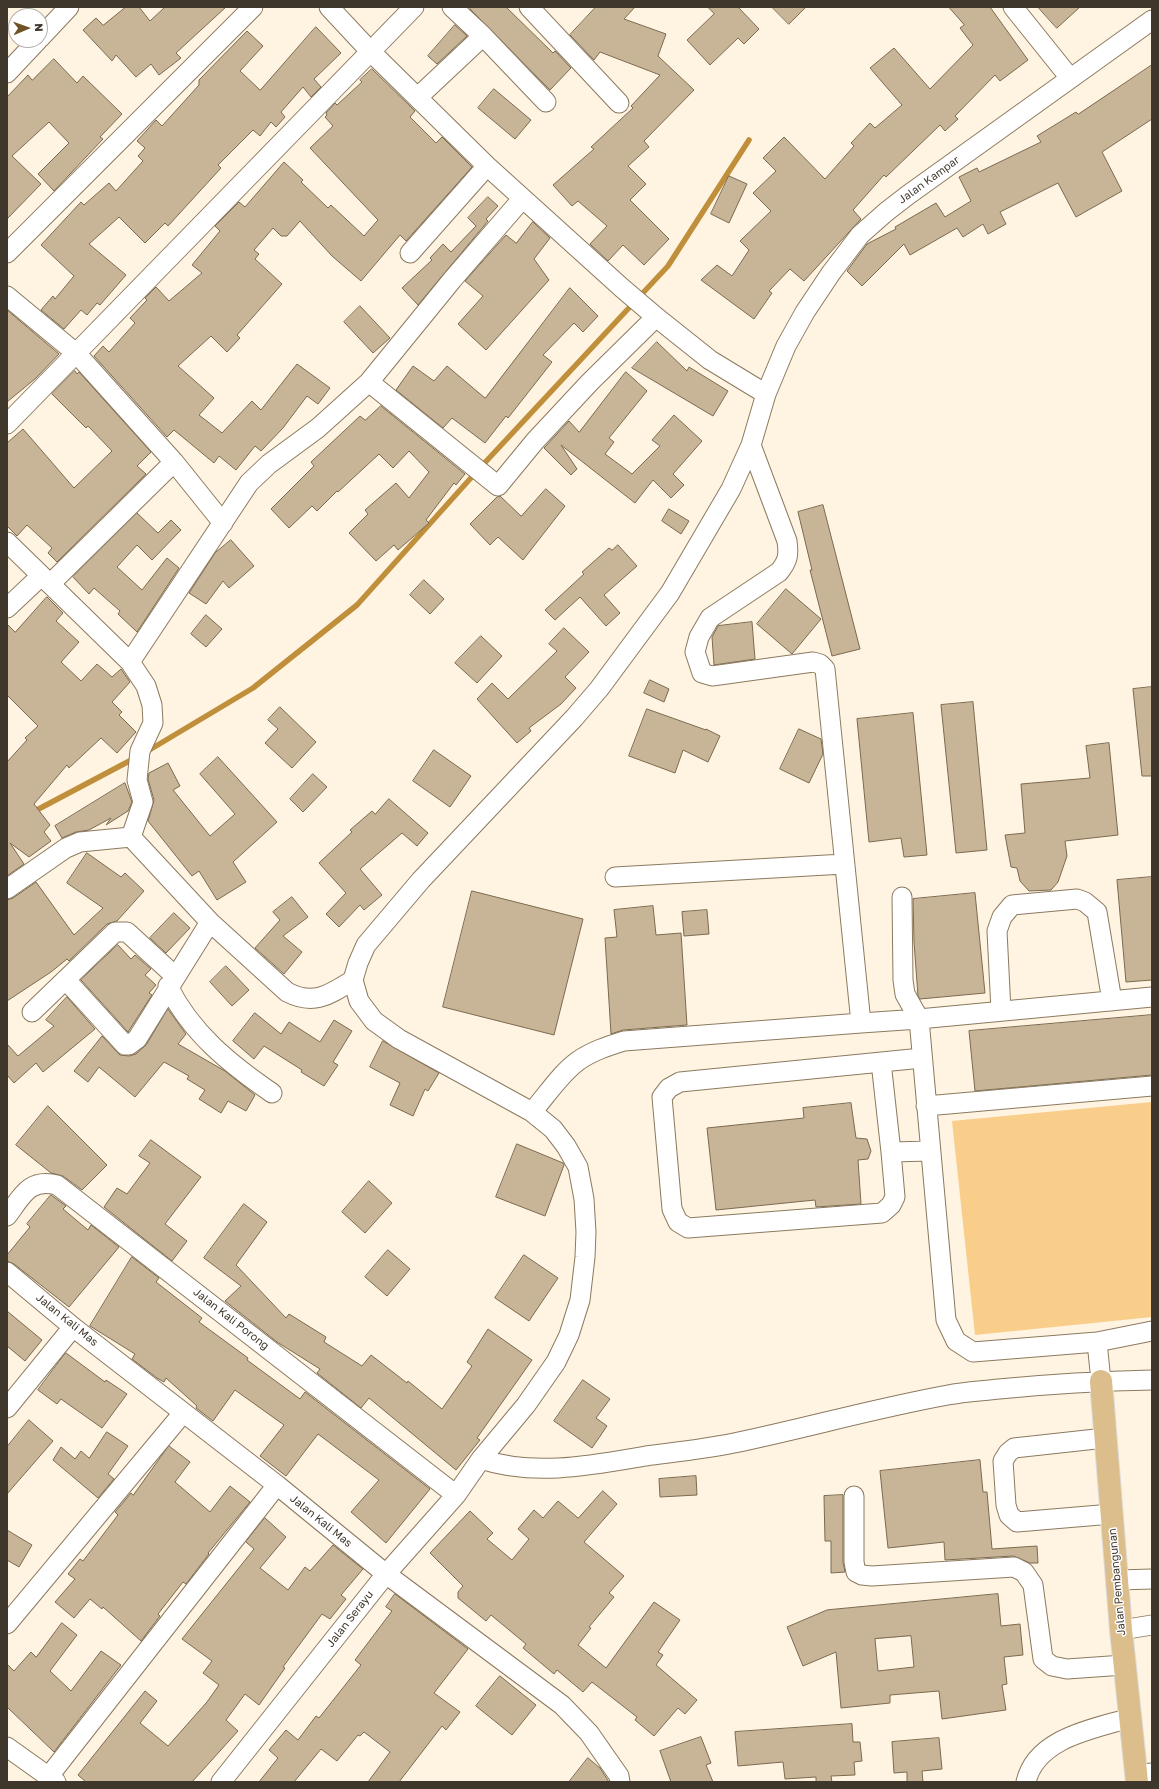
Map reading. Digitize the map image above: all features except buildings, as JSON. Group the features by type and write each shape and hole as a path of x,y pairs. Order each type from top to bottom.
{"main road":[{"name":"Jalan Pembangunan","path":"1101,1381 1124,1665 1130,1718 1142,1777"}],"street":[{"path":"48,29 69,7"},
{"path":"7,254 253,7"},
{"path":"329,7 370,51 487,166 622,288 710,360 766,394"},
{"path":"7,424 77,354 414,7"},
{"path":"452,7 483,36 546,102"},
{"path":"1013,7 1070,78"},
{"path":"537,10 619,103"},
{"name":"Jalan Kampar","path":"353,980 366,945 421,880 574,718 618,664 670,593 731,489 751,445 766,394 786,346 805,312 831,273 860,235 902,199 1152,20"},
{"path":"418,97 483,36"},
{"path":"7,73 31,48"},
{"path":"410,253 487,166"},
{"path":"130,662 249,483 274,460 318,428 369,382 522,199"},
{"path":"7,296 77,354 174,462 223,523"},
{"path":"369,382 498,486 535,441 652,314"},
{"path":"751,445 787,541 789,555 787,562 779,572 710,618 699,637 695,652 702,673 712,676 813,662 820,664 825,668 861,1023"},
{"path":"7,608 45,580 174,462"},
{"path":"7,542 130,662 146,686 152,706 153,723 140,751 137,780 144,802 131,837"},
{"path":"131,837 210,922 287,992 300,998 316,998 330,995 353,980"},
{"path":"7,889 66,848 80,842 131,837"},
{"path":"615,877 844,864"},
{"path":"902,897 905,994 919,1019 946,1320 956,1341 974,1352 1097,1342 1152,1331"},
{"path":"1001,1011 997,931 1002,917 1012,905 1077,899 1085,902 1097,912 1112,1001"},
{"path":"66,980 125,1045 129,1045 137,1039 210,922"},
{"path":"32,1012 104,941 115,932 127,932 172,981 176,1002 212,1047 235,1067 272,1093"},
{"name":"Jalan Serayu","path":"221,1782 386,1574 456,1495 481,1459 526,1405 556,1362 569,1336 580,1300 585,1258 586,1232 584,1199 578,1168 566,1146 553,1130 532,1112 399,1039 374,1021 360,1001 353,980"},
{"path":"532,1112 563,1075 578,1061 600,1048 624,1041 919,1019 1152,997"},
{"path":"880,1062 895,1197 891,1205 882,1213 688,1228 678,1222 672,1209 662,1097 669,1088 680,1082 880,1062 922,1058"},
{"path":"926,1106 1152,1086"},
{"path":"891,1152 930,1151"},
{"name":"Jalan Kali Porong","path":"7,1216 24,1194 35,1184 46,1182 58,1185 456,1495"},
{"name":"Jalan Kali Mas","path":"7,1272 73,1327 277,1485 386,1574 562,1706 589,1733 619,1776 620,1782"},
{"path":"7,1408 73,1327"},
{"path":"1097,1342 1101,1381"},
{"path":"481,1459 496,1464 520,1468 606,1463 732,1443 898,1405 950,1395 1042,1385 1101,1381 1152,1380"},
{"path":"7,1624 183,1413"},
{"path":"1105,1438 1014,1448 1008,1453 1003,1461 1006,1505 1009,1515 1017,1522 1112,1514"},
{"path":"7,1747 53,1779 277,1485"},
{"path":"854,1496 854,1562 856,1572 862,1575 872,1576 1014,1567 1024,1572 1033,1585 1043,1659 1052,1666 1066,1669 1124,1665"},
{"path":"1118,1580 1152,1578"},
{"path":"1121,1630 1152,1625"},
{"path":"1026,1782 1036,1761 1051,1746 1071,1736 1130,1718"}],"shaded area":[{"path":"1152,1102 1152,1317 975,1335 952,1121"}],"waterway":[{"path":"146,752 253,688 357,605 478,470 668,266 749,140"},
{"path":"33,812 135,758"}]}
